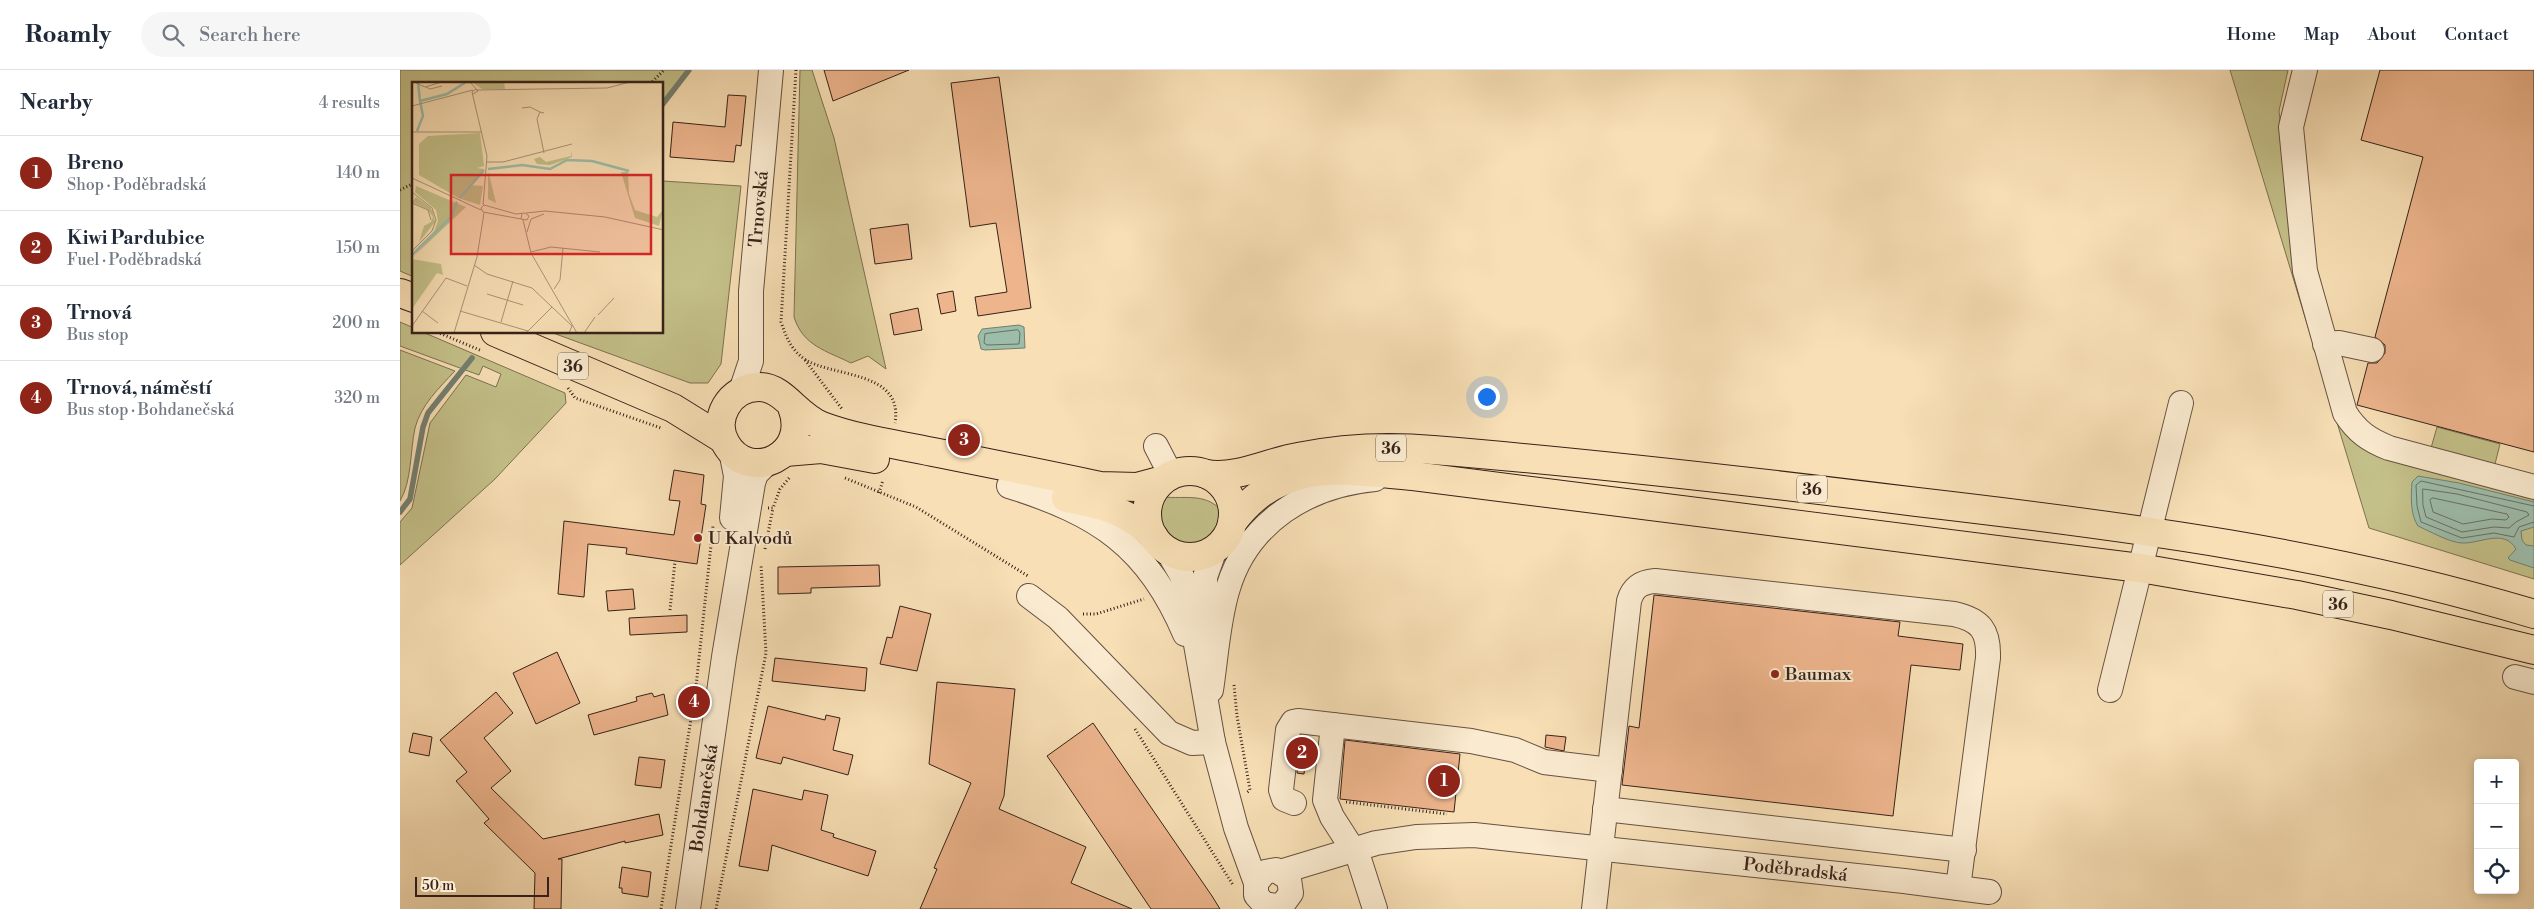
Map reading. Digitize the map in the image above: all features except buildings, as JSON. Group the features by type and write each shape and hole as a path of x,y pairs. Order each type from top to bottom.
{"main road":[{"path":"400,292 412,297"},
{"name":"36","path":"500,334 694,418 748,461 782,463 806,449 835,451 1111,508 1135,520 1160,543 1176,554 1196,556 1214,549 1223,542 1232,523 1242,510 1264,490 1300,474 1348,470 1413,476 2140,568 2316,599 2391,615 2534,650"},
{"name":"36","path":"652,399 696,406 735,396 750,388 770,388 779,392 792,407 816,424 843,433 1091,484 1122,488 1167,478 1188,470 1206,474 1235,474 1268,463 1323,452 1406,448 1589,465 1845,493 2044,517 2278,554 2400,579 2484,599 2534,614"},
{"path":"727,445 721,419 735,396"},
{"path":"782,463 795,436 797,426 792,407"},
{"path":"1206,474 1215,478 1228,494 1233,508 1232,523"},
{"path":"1160,543 1150,527 1148,507 1156,488 1167,478"}],"street":[{"name":"Trnovská","path":"735,396 748,374 751,348 751,291 770,70"},
{"path":"2304,70 2291,127 2306,271 2345,413 2355,429 2369,440 2389,448 2532,479"},
{"path":"2325,344 2339,343 2372,350"},
{"name":"Trnovská","path":"751,348 760,372 770,388"},
{"path":"2110,690 2181,403"},
{"name":"Bohdanečská","path":"724,657 727,562 736,476 727,445"},
{"path":"1156,446 1167,478"},
{"name":"Bohdanečská","path":"688,909 724,657 749,507 756,474 782,463"},
{"path":"1208,709 1227,590 1239,560 1258,532 1284,510 1330,488 1368,480 1413,476"},
{"path":"1009,486 1063,506 1107,530 1137,554 1166,593 1178,616 1198,669 1208,709"},
{"path":"1160,543 1181,574 1186,587 1213,742 1236,828 1274,887 1258,898 1270,908"},
{"path":"1208,709 1205,587 1207,568 1214,549"},
{"path":"1595,899 1629,601 1635,588 1640,584 1655,581 1954,614 1974,620 1982,628 1988,648 1958,888"},
{"path":"1029,596 1058,618 1169,734 1192,743 1213,742"},
{"path":"1326,804 1288,799 1304,721 1471,741 1515,750 1544,762 1610,770"},
{"path":"1333,724 1326,804 1354,849 1375,909"},
{"path":"1606,809 1964,850"},
{"name":"Poděbradská","path":"1274,887 1314,870 1335,857 1354,849 1394,840 1454,835 1497,837 1601,848 1990,892"}],"path":[{"path":"652,82 664,70"},
{"path":"796,70 781,322 786,339 845,412"},
{"path":"400,190 412,183"},
{"path":"803,358 815,364 865,378 882,387 893,403 894,428"},
{"path":"716,909 766,653 762,564 773,508 780,489 782,463"},
{"path":"838,475 916,507 1041,583 1029,596"},
{"path":"879,493 884,476"},
{"path":"749,507 773,508"},
{"path":"661,909 696,687 714,520"},
{"path":"670,610 675,561"},
{"path":"1128,722 1176,791 1274,887"},
{"path":"1250,790 1288,799"},
{"path":"1326,804 1450,814"}],"shaded area":[{"path":"400,70 690,70 664,106 664,82 412,82 412,276 400,271"},
{"path":"800,70 812,70 834,138 886,369 868,356 851,363 825,351 803,335 794,317"},
{"path":"2230,70 2288,70 2279,111 2297,274 2349,430 2534,493 2534,579 2369,528"},
{"path":"664,181 741,186 721,364 708,383 690,383 556,334 664,334"},
{"path":"400,322 412,327 412,334 427,334 565,393 566,403 495,479 400,565 400,522 412,508 430,423 466,375 496,387 501,374 483,366 479,375 400,346"},
{"path":"400,350 455,371 431,397 418,420 413,437 407,484 400,501"},
{"path":"2437,427 2500,444 2493,472 2429,455"},
{"path":"1164,497 1194,498 1214,504 1220,509 1217,527 1209,538 1197,543 1184,543 1172,538 1163,528 1159,514"}],"water":[{"path":"1019,325 1024,327 1025,348 981,349 978,336 982,329"},
{"path":"2418,476 2459,483 2534,502 2534,527 2521,531 2522,540 2526,545 2534,546 2534,568 2508,558 2516,549 2505,539 2491,538 2462,543 2452,541 2418,526 2412,510 2411,499 2412,482"}],"waterway":[{"path":"664,102 689,70"},
{"path":"400,512 410,499 423,427 428,413 472,358"}],"place":[{"name":"Trnová","path":"964,440"},
{"name":"U Kalvodů","path":"698,538"},
{"name":"Baumax","path":"1775,674"},
{"name":"Trnová, náměstí","path":"694,702"},
{"name":"Kiwi Pardubice","path":"1302,753"},
{"name":"Breno","path":"1444,781"}]}
